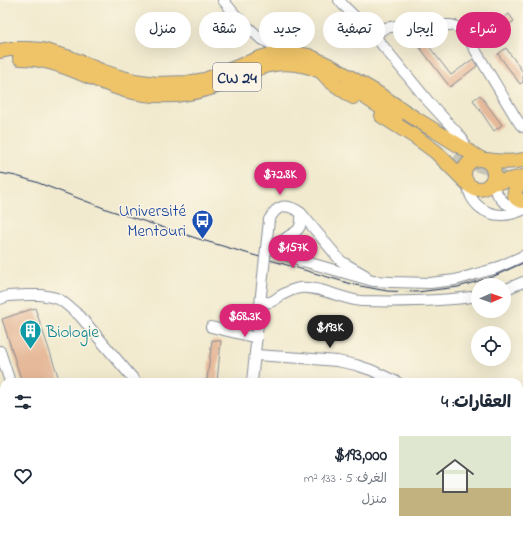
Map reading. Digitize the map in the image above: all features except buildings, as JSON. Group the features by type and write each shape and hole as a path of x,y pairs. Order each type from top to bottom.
{"highway":[{"name":"CW 24","path":"0,51 28,49 42,50 70,58 119,77 156,84 187,83 205,80 274,54 286,53 309,56 332,67 374,91 460,151"},
{"name":"CW 24","path":"0,60 26,58 39,60 74,70 124,90 155,95 191,93 205,90 269,64 288,63 305,65 321,71 392,115 460,151 483,160 503,162 516,162 523,160"},
{"name":"CW 24","path":"321,71 330,81 341,89 436,152 466,183"},
{"path":"472,160 483,160 490,164 493,168 493,178 490,184 485,188 472,188 466,183 464,176 465,167 472,160"},
{"path":"506,170 523,168"},
{"path":"490,184 523,177"},
{"path":"517,204 516,188 518,184 523,181"}],"street":[{"path":"223,0 238,18 260,38 286,53"},
{"path":"339,0 350,12"},
{"path":"385,28 403,24 450,25 461,28 516,118 523,126"},
{"path":"385,48 428,101 462,138 465,145 460,151"},
{"path":"466,183 471,198 485,210 503,215 517,204"},
{"path":"490,184 505,203 517,204 523,210"},
{"path":"252,378 269,220 276,210 283,207 294,208 301,213 340,260 373,281"},
{"path":"301,213 300,228 280,244 280,250 282,253 303,261 373,281 417,283 449,281 494,269 523,256"},
{"path":"511,287 523,282"},
{"path":"261,298 269,302 294,289 302,288 317,290 361,301 437,301 471,297"},
{"path":"0,299 8,296 27,294 49,296 62,301 80,316 133,378"},
{"path":"211,327 256,338"},
{"path":"0,351 9,378"},
{"path":"255,355 337,361 356,365 388,378"}],"tunnel":[{"path":"456,154 480,166 506,170"}],"tram line":[{"path":"0,173 36,182 109,210 202,240 355,285 387,291 417,292 458,287 492,277 523,263"}],"place":[{"name":"Université Mentouri","path":"202,240"},
{"name":"Biologie","path":"30,350"}]}
